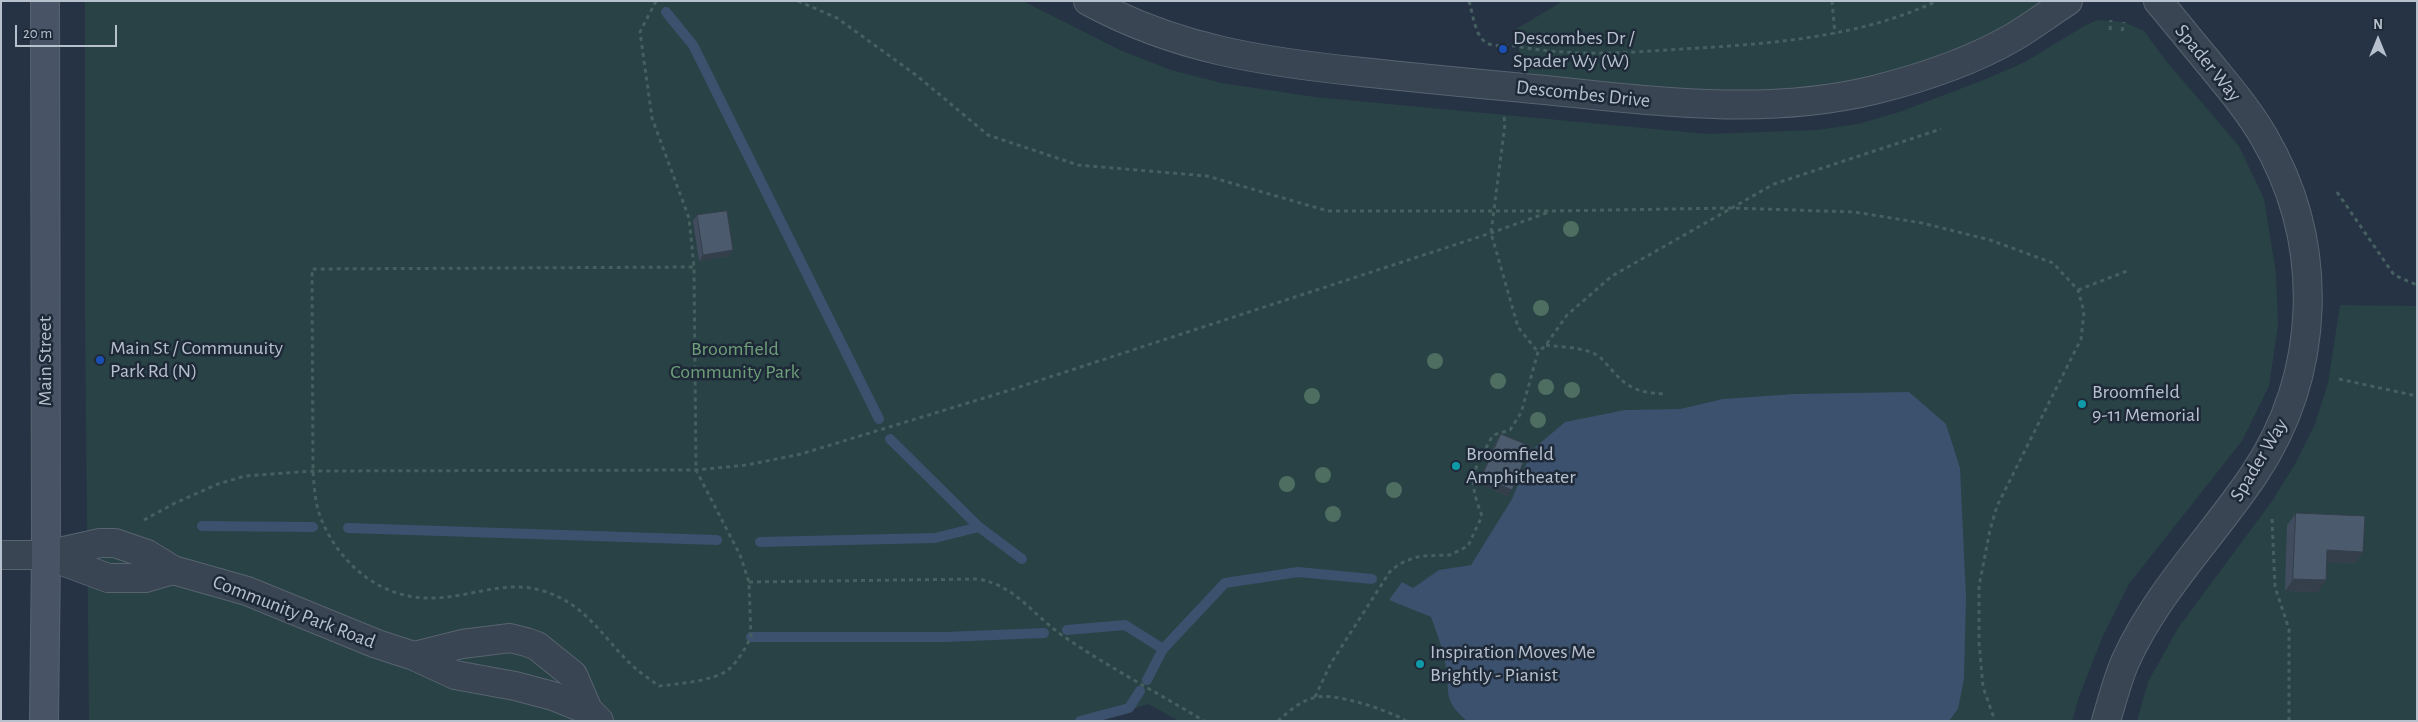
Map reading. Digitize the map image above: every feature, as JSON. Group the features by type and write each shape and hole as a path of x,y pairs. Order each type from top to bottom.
{"main road":[{"name":"Main Street","path":"44,721 46,555 45,1"}],"street":[{"name":"Descombes Drive","path":"1088,1 1164,36 1205,48 1263,60 1394,76 1664,102 1767,105 1817,100 1873,90 1930,74 1978,55 2013,37 2068,1"},
{"name":"Spader Way","path":"2106,721 2118,681 2138,638 2155,608 2254,475 2275,440 2288,410 2299,373 2307,324 2307,261 2296,210 2281,169 2252,118 2158,1"},
{"path":"1,555 46,555"},
{"name":"Community Park Road","path":"46,555 108,578 144,578 173,570 247,591 377,644 414,656 455,675 538,691 593,716"},
{"name":"Community Park Road","path":"414,656 462,644 510,638 526,642 537,646 573,675 593,716"}],"path":[{"path":"656,1 640,32 652,118 689,218 694,266 696,470 740,555 749,582 751,637 728,670 694,682 659,686 635,668 592,620 568,600 539,590 507,587 432,598 406,595 385,588 362,576 343,558 321,516 315,494 313,471 312,269 694,266"},
{"path":"798,1 845,24 916,75 988,135 1078,165 1207,176 1328,210 1551,211 1731,208 1854,212 1922,222 1990,240 2053,263 2078,290 2084,312 2080,339 1997,506 1990,530 1979,586 1979,642 1983,687 1995,721"},
{"path":"1469,1 1482,39 1490,45 1510,45 1550,53 1605,54 1720,47 1835,34 1937,1"},
{"path":"1832,1 1835,34"},
{"path":"2110,30 2111,20"},
{"path":"2122,31 2124,22"},
{"path":"1509,51 1510,45"},
{"path":"1503,113 1506,124 1490,233 1518,327 1538,352"},
{"path":"1315,697 1331,663 1392,570 1405,561 1421,556 1450,555 1468,546 1482,516 1474,495 1472,478 1493,435 1510,430 1521,413 1538,352 1546,345 1567,315 1612,276 1774,184 1941,129"},
{"path":"2337,192 2394,275 2417,285"},
{"path":"143,521 175,503 227,481 245,476 313,471 696,470 747,465 800,454 1007,391 1490,233 1551,211"},
{"path":"2078,290 2127,270"},
{"path":"1546,345 1579,349 1594,354 1628,387 1643,392 1664,394"},
{"path":"2338,379 2417,396"},
{"path":"2272,519 2275,587 2289,628 2289,721"},
{"path":"749,582 979,579 996,582 1012,591 1065,638 1204,721"},
{"path":"1278,721 1295,706 1315,697 1360,702 1406,721"}],"green space":[{"name":"Broomfield Community Park","path":"85,1 1023,1 1120,50 1171,70 1222,83 1315,97 1707,134 1817,130 1858,124 1899,112 2025,62 2097,20 2124,22 2144,31 2167,62 2239,146 2264,199 2276,273 2278,325 2269,386 2242,441 2129,584 2102,638 2079,697 2072,721 1179,721 1148,704 1096,721 89,721 85,316"},
{"path":"1563,1 2052,1 2013,37 1817,100 1524,88 1516,29"},
{"path":"2340,305 2417,306 2417,721 2137,721 2148,682 2178,628 2272,501 2295,464 2315,424 2328,383"}],"water":[{"path":"1909,392 1946,424 1960,468 1966,597 1964,679 1958,709 1949,721 1467,721 1458,713 1450,699 1444,656 1431,617 1389,600 1402,582 1413,588 1439,570 1471,565 1512,499 1532,450 1565,422 1625,410 1680,409 1723,399 1794,394"}],"building":[{"path":"727,211 733,250 703,255 697,215"},
{"path":"1501,434 1530,446 1512,490 1482,477"},
{"path":"2296,513 2365,516 2363,552 2327,550 2326,580 2293,579"}],"waterway":[{"path":"666,12 693,45 879,419"},
{"path":"890,439 979,527 1022,559"},
{"path":"202,526 313,527"},
{"path":"760,542 935,538 979,527"},
{"path":"348,528 717,540"},
{"path":"1147,680 1163,649 1225,583 1298,572 1372,579"},
{"path":"1067,630 1125,625 1163,649"},
{"path":"751,637 945,637 1044,633"},
{"path":"1080,721 1129,708 1140,691"}],"place":[{"name":"Descombes Dr / Spader Wy (W)","path":"1503,49"},
{"name":"Main St / Communuity Park Rd (N)","path":"100,360"},
{"name":"Broomfield 9-11 Memorial","path":"2082,404"},
{"name":"Broomfield Amphitheater","path":"1456,466"},
{"name":"Inspiration Moves Me Brightly - Pianist","path":"1420,664"}]}
